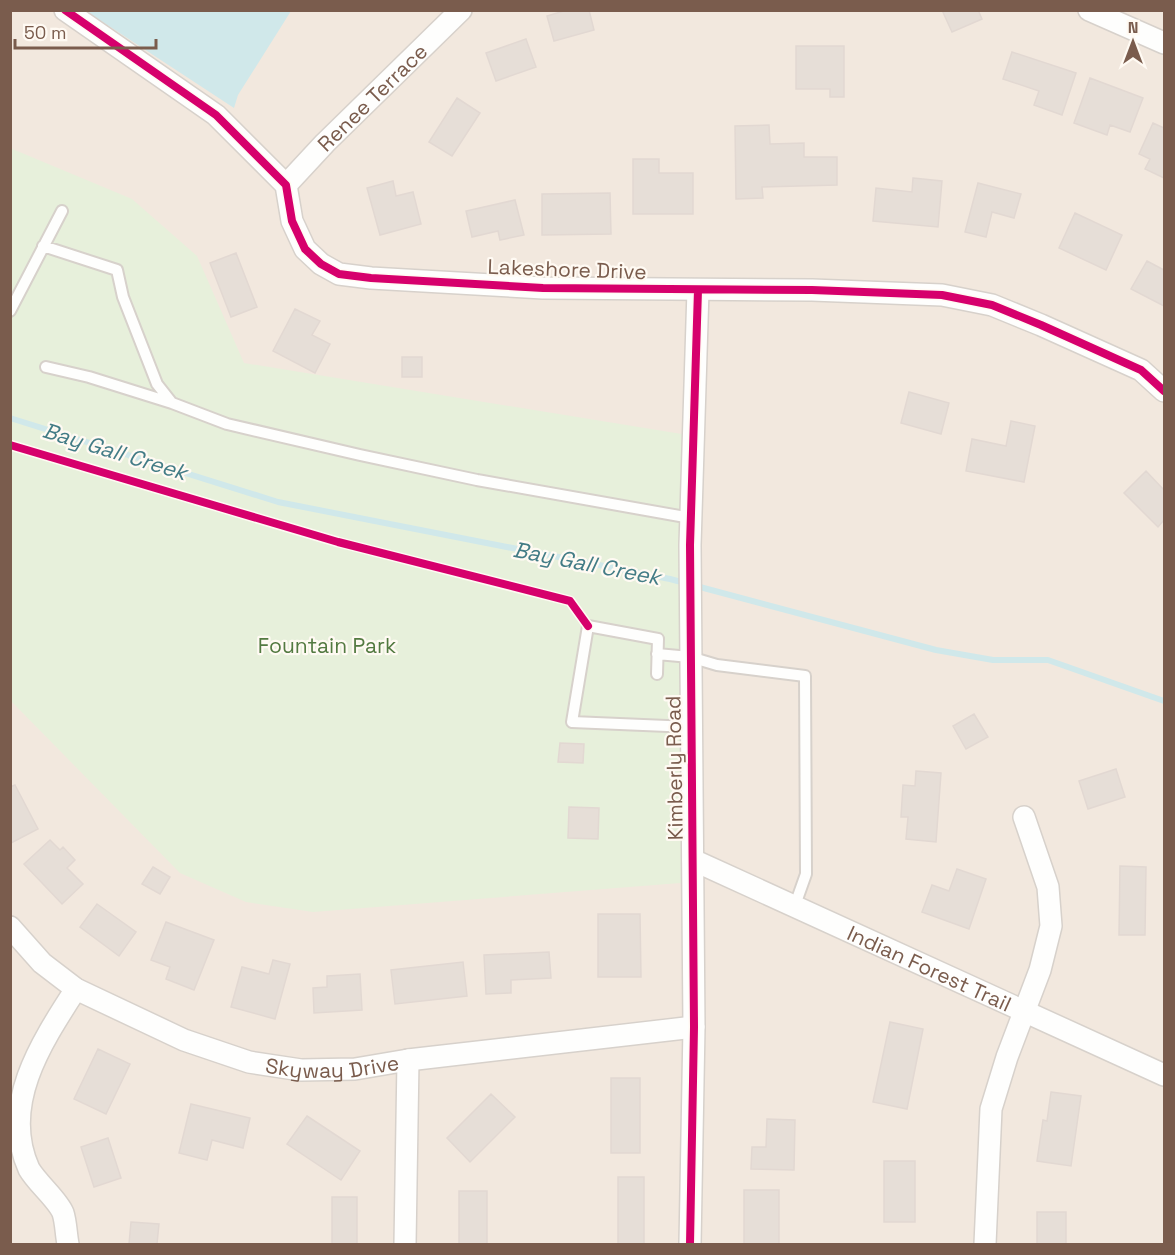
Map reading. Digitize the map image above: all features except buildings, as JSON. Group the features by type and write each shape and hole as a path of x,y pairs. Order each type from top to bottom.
{"street":[{"path":"65,10 216,115 286,185"},
{"name":"Renee Terrace","path":"286,185 325,142 461,10"},
{"path":"1089,10 1164,43"},
{"name":"Lakeshore Drive","path":"286,185 292,221 305,249 321,264 339,274 370,278 543,288 812,290 942,295 992,305 1141,370 1164,391"},
{"name":"Kimberly Road","path":"690,1245 694,1027 690,545 698,290"},
{"path":"985,1245 991,1109 1047,946 1051,906 1043,867 1024,817"},
{"name":"Indian Forest Trail","path":"693,860 1024,1009 1164,1075"},
{"name":"Skyway Drive","path":"10,927 42,963 76,989 184,1040 249,1062 301,1070 355,1069 408,1060 694,1027"},
{"path":"68,1245 62,1211 37,1183 20,1154 13,1118 18,1090 51,1028 76,989"},
{"path":"405,1245 408,1060"}],"lane":[{"path":"10,311 62,211"},
{"path":"43,246 117,270 123,297 157,384 172,403"},
{"path":"46,367 89,377 172,403 227,424 477,480 691,518"},
{"path":"657,674 658,639 588,626 572,722 691,727"},
{"path":"657,654 690,657 717,664 805,676 806,874 795,905"}],"shaded area":[{"path":"11,11 1164,11 1164,1244 11,1244"}],"green space":[{"name":"Fountain Park","path":"10,148 132,199 197,256 244,363 694,436 693,882 313,912 246,902 180,873 11,701"}],"water":[{"path":"86,11 291,11 238,95 234,108"}],"waterway":[{"name":"Bay Gall Creek","path":"10,418 278,502 670,579 936,650 993,660 1048,660 1164,701"}],"cycle path":[{"path":"65,10 216,115 286,185 292,221 305,249 321,264 339,274 543,288 812,290 942,295 992,305 1041,325 1141,370 1164,391"},
{"path":"690,1244 694,1027 690,545 698,290"},
{"path":"10,445 338,542 570,601 588,626"}]}
